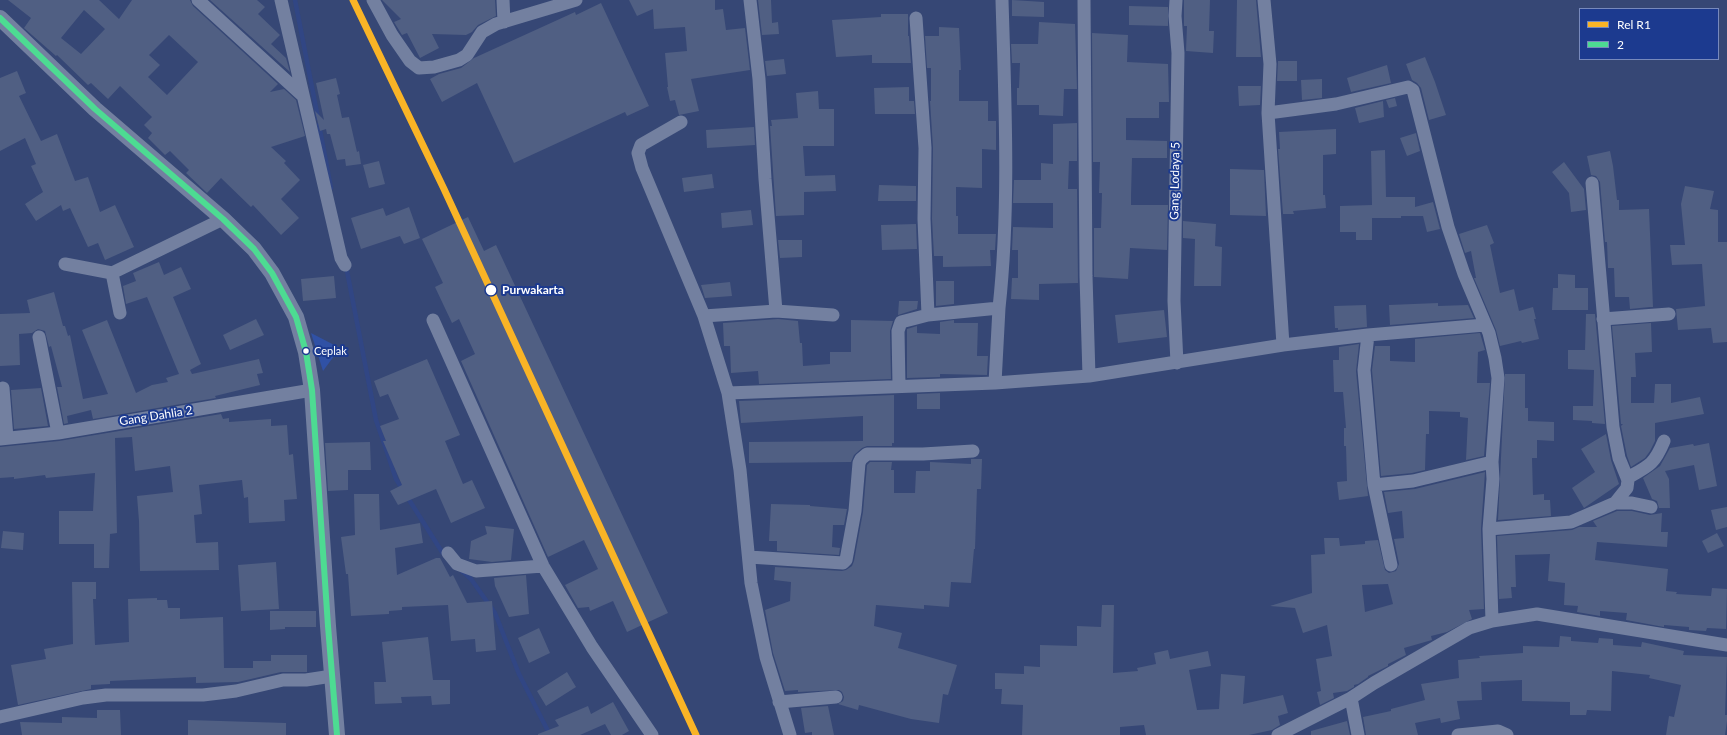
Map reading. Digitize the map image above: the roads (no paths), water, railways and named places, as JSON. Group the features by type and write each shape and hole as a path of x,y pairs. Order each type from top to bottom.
{"street":[{"path":"198,0 302,95"},
{"path":"281,0 341,258 345,265"},
{"path":"373,0 392,35 410,61 419,68 434,67 459,60 467,55 482,32 496,24 576,0"},
{"path":"503,0 504,22"},
{"path":"750,0 759,79 765,179 776,310"},
{"path":"995,383 1005,226 1005,122 1002,0"},
{"path":"1084,0 1086,276 1089,376"},
{"name":"Gang Lodaya 5","path":"1176,0 1175,16 1178,52 1174,301 1177,362"},
{"path":"1264,0 1270,64 1268,113 1283,345"},
{"path":"0,18 95,109 223,219 254,249 272,273 286,296 296,317 306,352 312,390 337,735"},
{"path":"916,18 925,148 924,219 928,315"},
{"path":"1268,113 1336,104 1408,87 1413,90 1448,227 1464,274 1489,333 1498,378 1489,529 1492,621"},
{"path":"680,122 641,144 638,153 642,168 704,316 728,393 740,470 751,583 766,657 790,735"},
{"path":"1592,183 1613,427 1619,458 1627,478 1627,488 1614,503"},
{"path":"65,264 112,273 223,219"},
{"path":"112,273 120,313"},
{"path":"899,386 898,331 900,322 928,315 999,308"},
{"path":"704,316 776,310 833,315"},
{"path":"1603,318 1669,314"},
{"path":"433,320 543,566 592,647 652,735"},
{"path":"728,393 995,383 1089,376 1283,345 1368,335 1485,325"},
{"path":"1368,335 1364,370 1374,485 1391,565"},
{"path":"40,337 58,433"},
{"path":"2,388 3,438"},
{"name":"Gang Dahlia 2","path":"3,438 58,433 312,390"},
{"path":"1627,478 1646,467 1656,458 1664,442"},
{"path":"749,556 843,563 846,560 852,531 859,463 864,456 867,454 923,454 973,451"},
{"path":"1374,485 1413,481 1492,462"},
{"path":"1489,529 1571,522 1614,503 1632,503 1651,508"},
{"path":"448,554 456,564 476,571 543,566"},
{"path":"1278,735 1351,698 1374,683 1470,628 1492,621 1537,614 1727,645"},
{"path":"0,717 83,698 106,695 203,695 236,691 283,680 306,680 332,676"},
{"path":"779,702 836,697"},
{"path":"1351,698 1358,735"},
{"path":"1458,735 1498,731 1507,735"}],"waterway":[{"path":"295,0 318,118"},
{"path":"319,125 331,188"},
{"path":"346,266 376,420 396,479 446,556"},
{"path":"462,571 471,579 495,613 519,674 550,735"}],"rail line":[{"name":"R1","path":"353,0 444,189 696,735"}],"place":[{"name":"Purwakarta","path":"491,290"},
{"name":"Ceplak","path":"306,351"}]}
